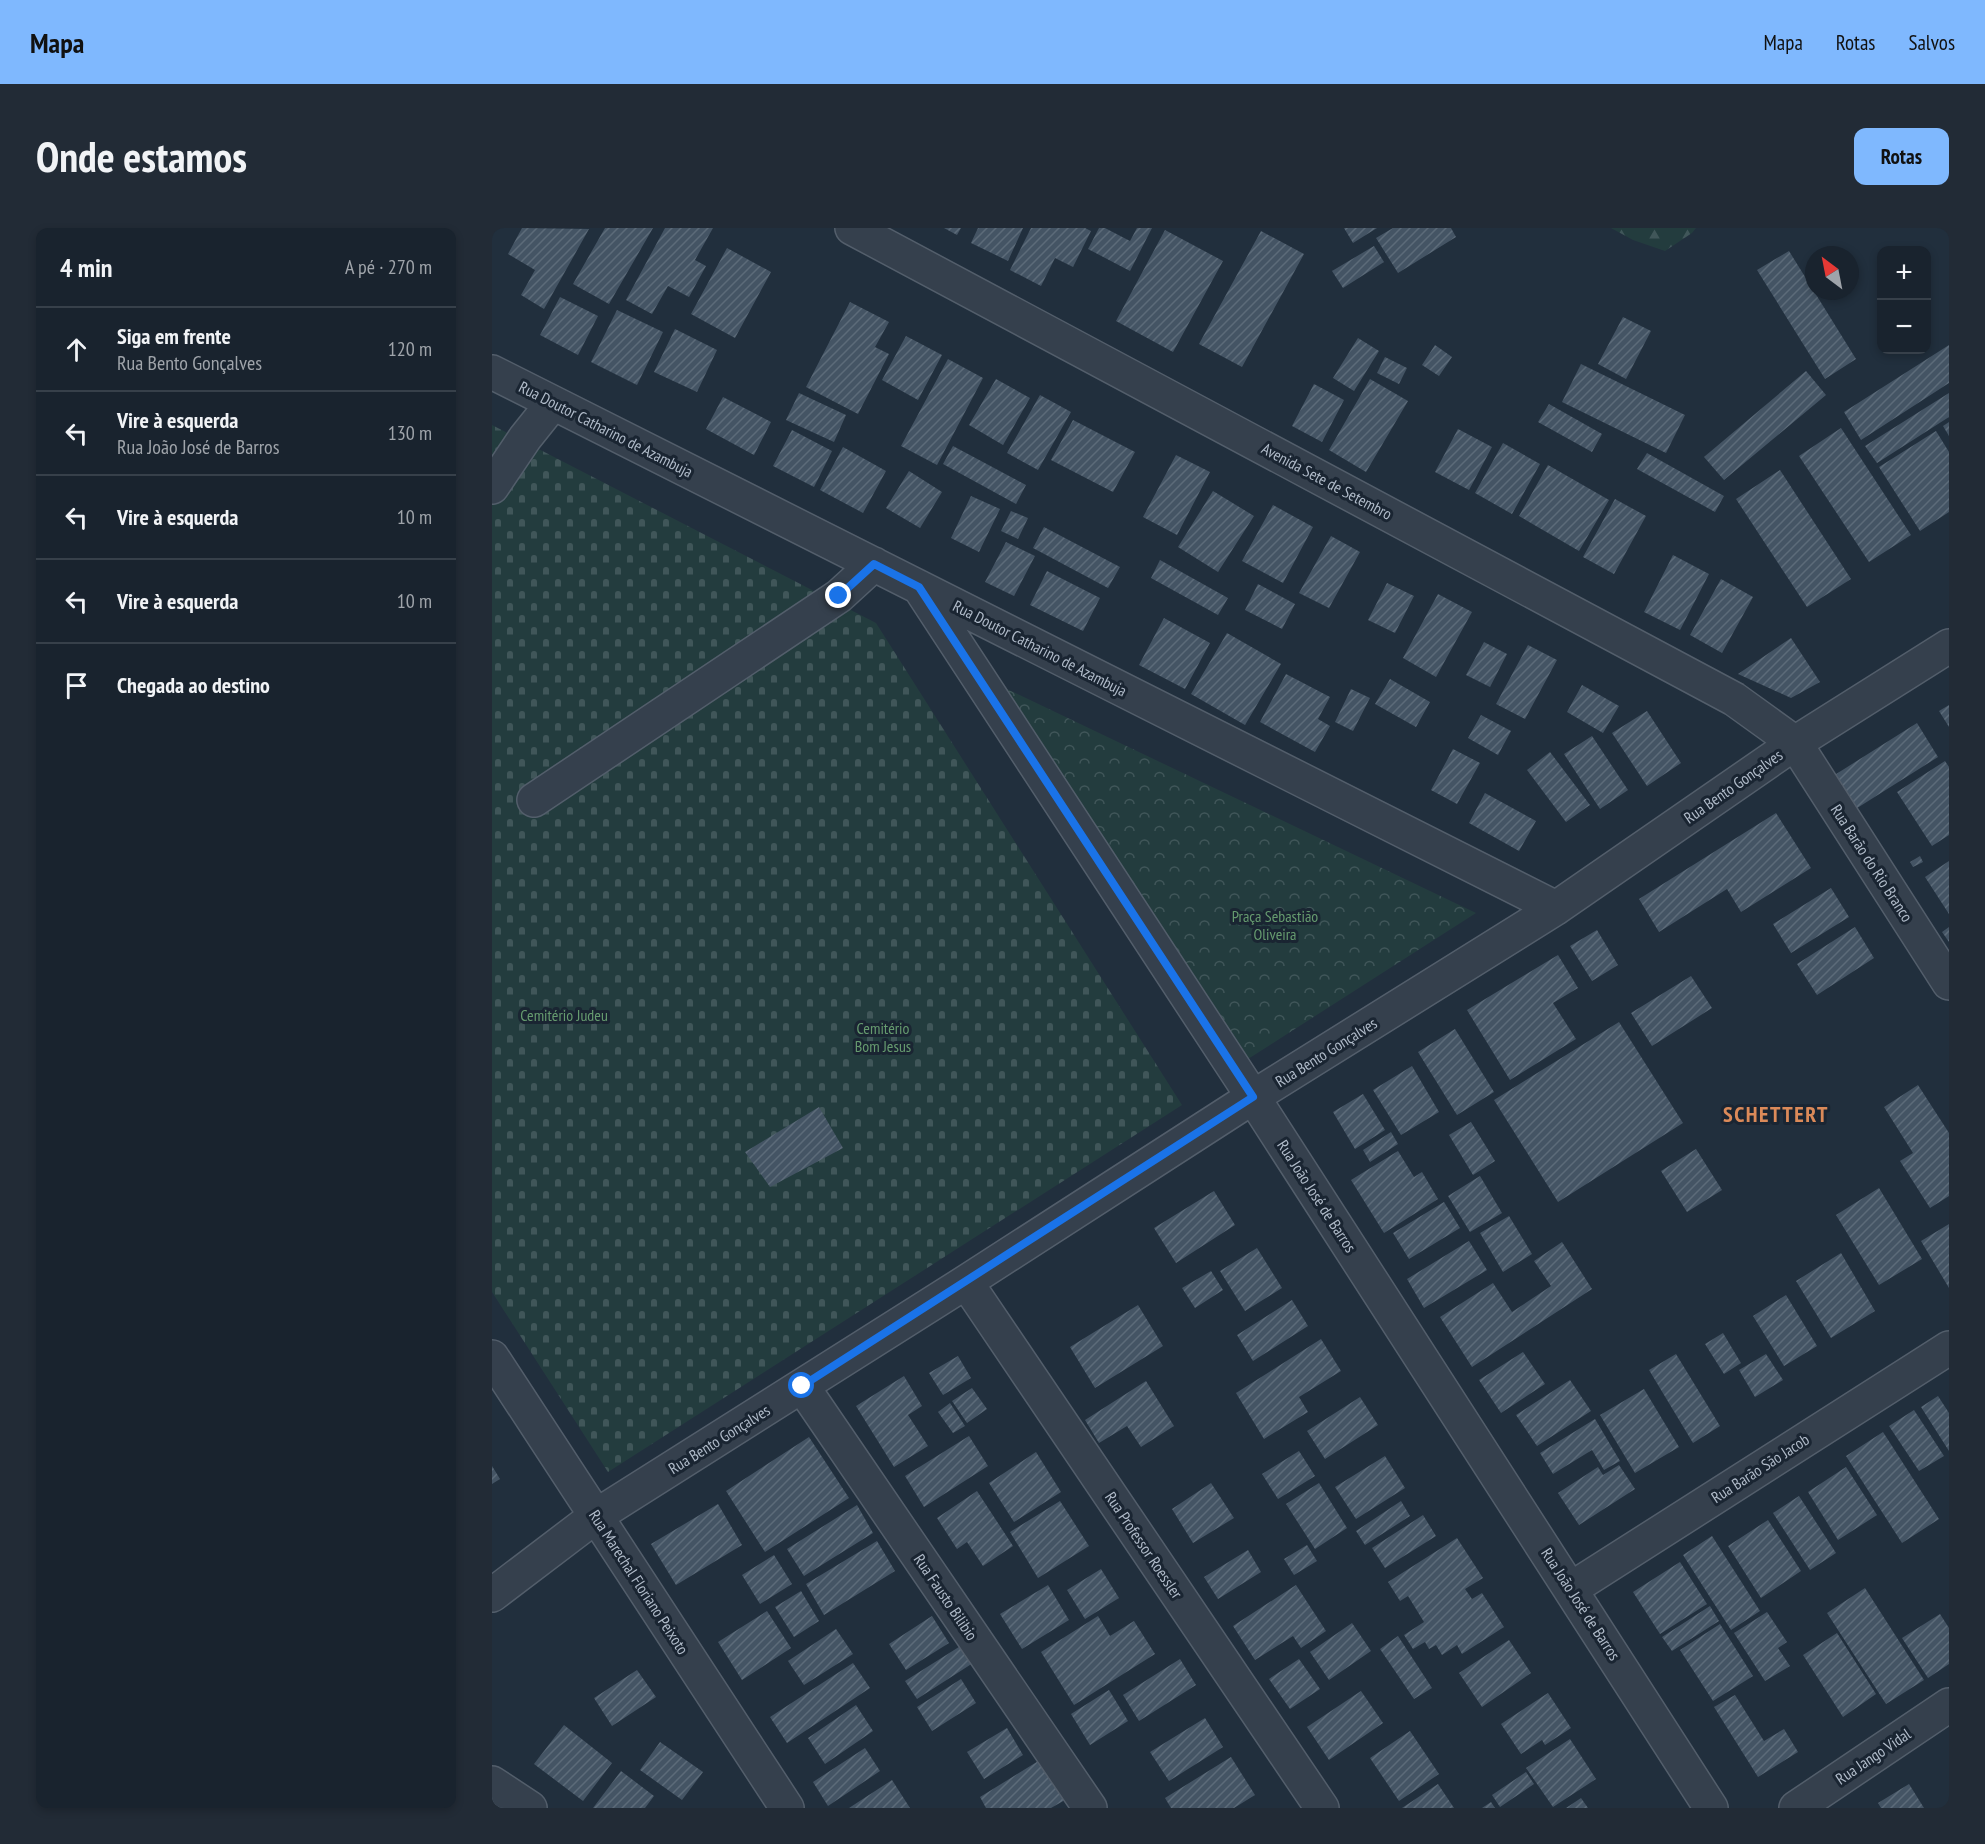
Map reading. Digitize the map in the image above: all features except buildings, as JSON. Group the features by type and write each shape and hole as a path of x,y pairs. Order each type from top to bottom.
{"street":[{"name":"Avenida Sete de Setembro","path":"852,228 1734,699 1796,743"},
{"name":"Rua Doutor Catharino de Azambuja","path":"492,372 1556,908"},
{"path":"492,487 525,438 553,403"},
{"path":"534,800 839,596 874,564"},
{"name":"Rua João José de Barros","path":"919,587 1253,1097 1711,1808"},
{"name":"Rua Bento Gonçalves","path":"492,1595 596,1516 1253,1097 1556,908 1796,743 1949,646"},
{"name":"Rua Barão do Rio Branco","path":"1796,743 1949,983"},
{"name":"Rua Professor Roessler","path":"966,1282 1322,1808"},
{"name":"Rua Barão São Jacob","path":"1571,1589 1949,1348"},
{"name":"Rua Marechal Floriano Peixoto","path":"492,1357 787,1808"},
{"name":"Rua Fausto Bilibio","path":"802,1386 1090,1808"},
{"name":"Rua Jango Vidal","path":"1796,1808 1949,1705"},
{"path":"492,1783 530,1808"}],"green space":[{"path":"1611,228 1696,228 1665,251 1633,240"},
{"name":"Cemitério Bom Jesus","path":"492,425 876,623 1182,1105 608,1472 492,1292"},
{"name":"Praça Sebastião Oliveira","path":"984,678 1476,913 1248,1059"}],"district":[{"name":"SCHETTERT","path":"1776,1114"}],"route":[{"path":"802,1386 1253,1097 919,587 874,564 839,596"}],"park label":[{"name":"Cemitério Judeu","path":"564,1015"}]}
